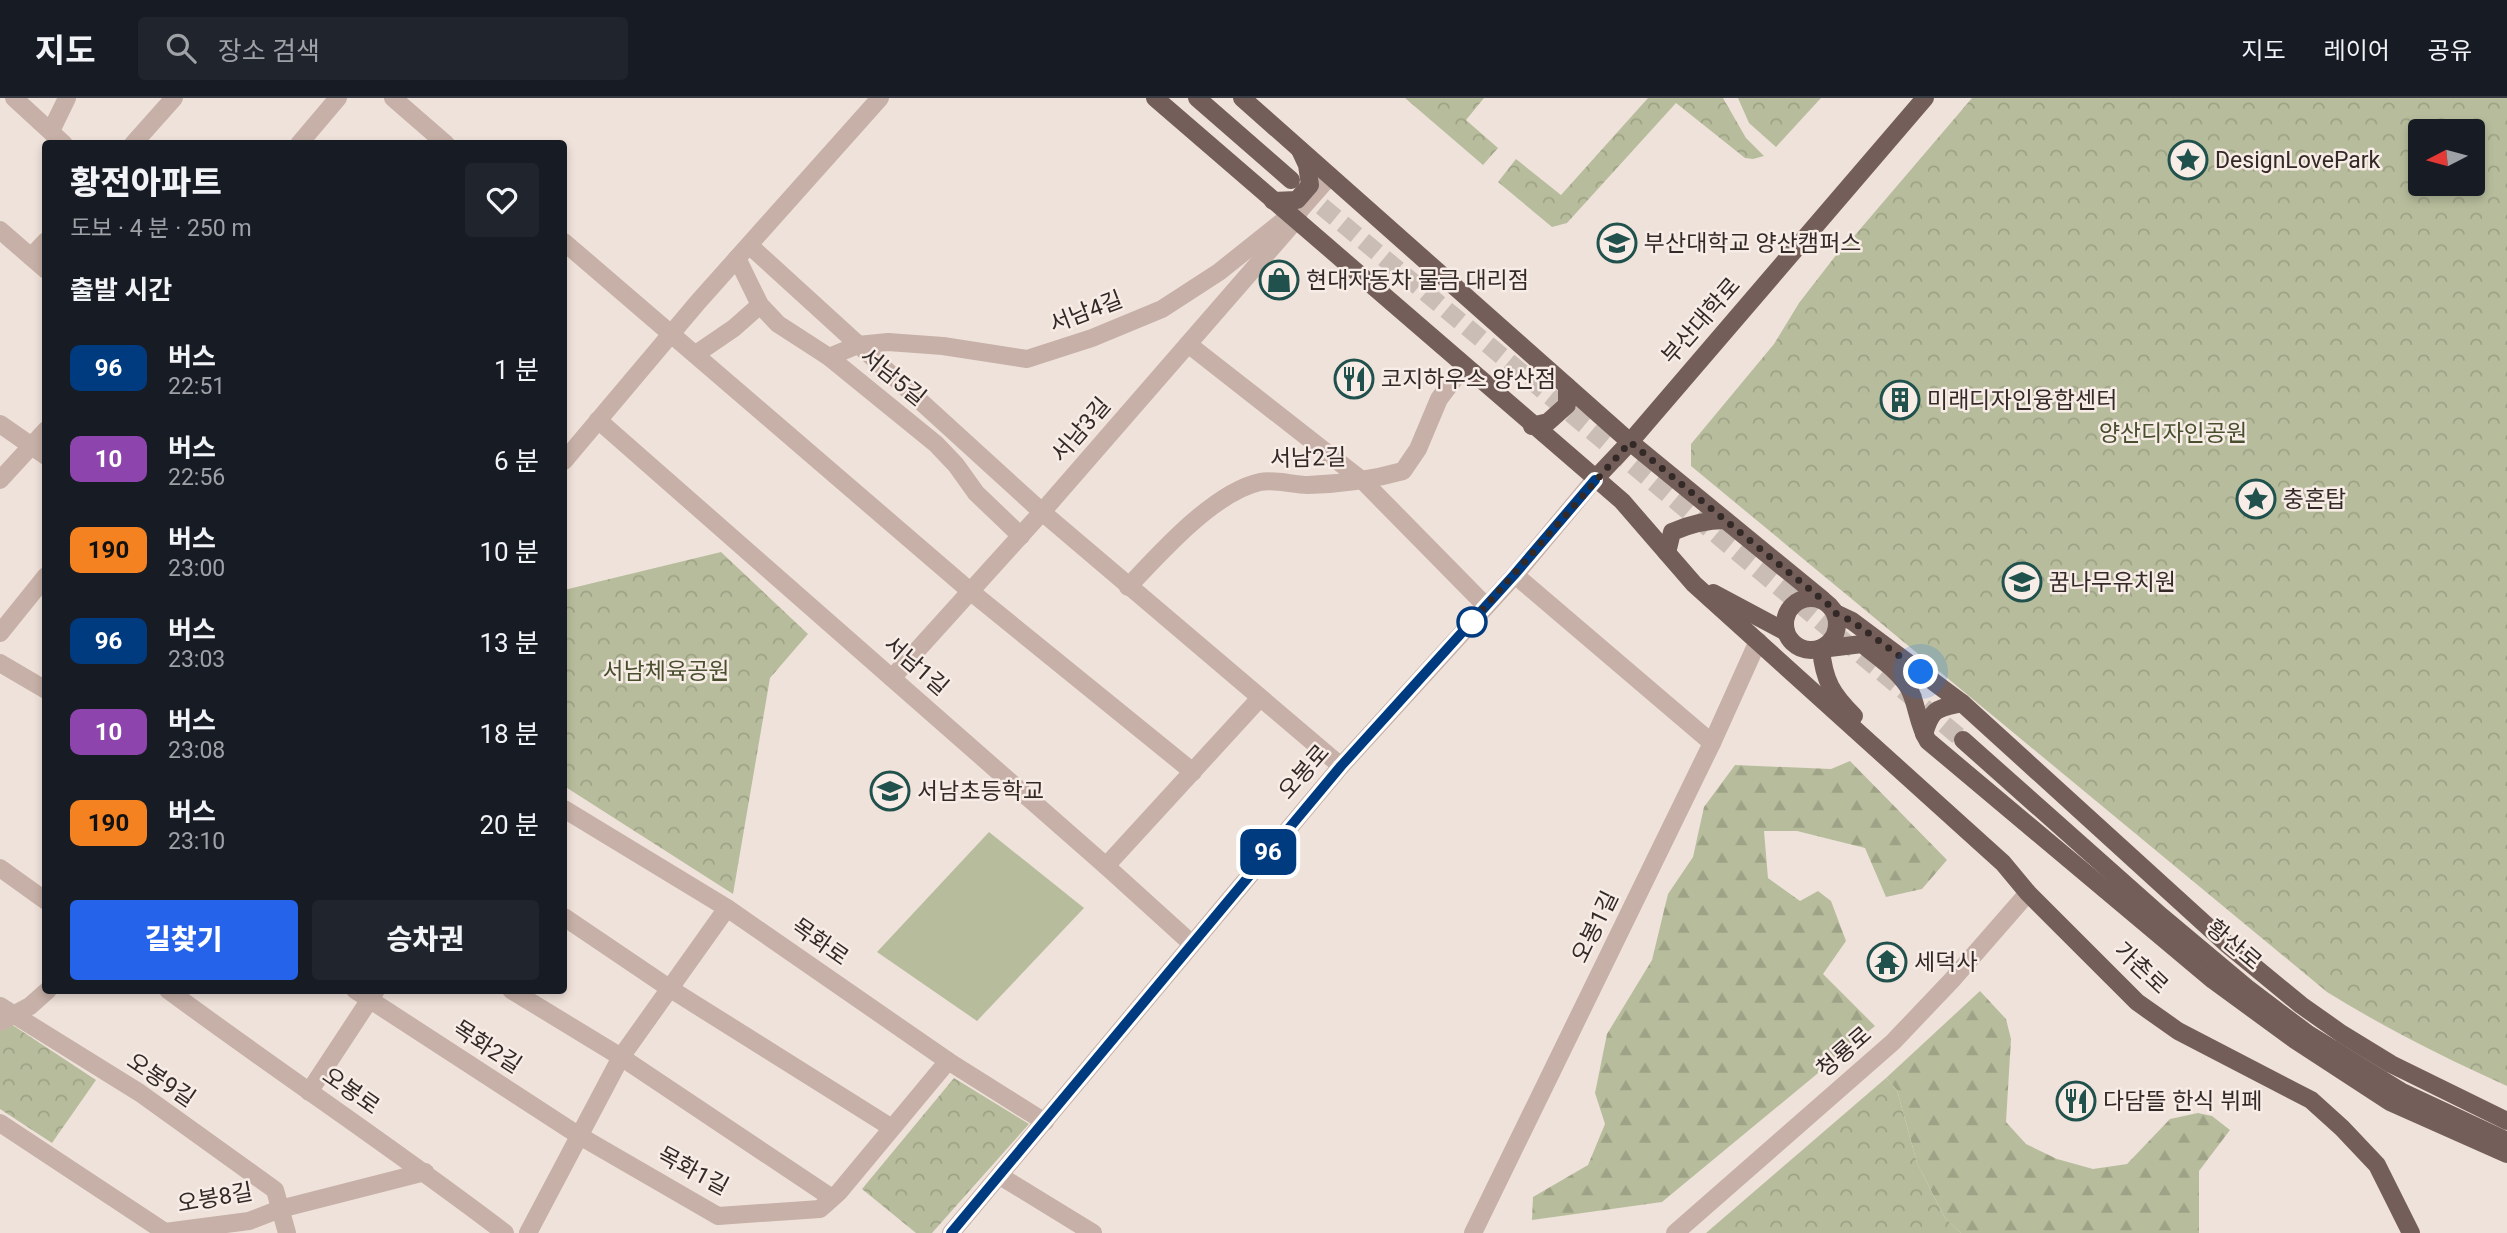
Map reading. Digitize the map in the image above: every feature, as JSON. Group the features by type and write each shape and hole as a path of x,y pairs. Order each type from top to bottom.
{"main road":[{"name":"가촌로","path":"1155,98 1273,201 1294,215 1532,426 1622,501 1694,584 2003,863 2028,893 2137,1002 2178,1031 2311,1100 2343,1128 2377,1165 2411,1233"},
{"path":"1197,98 1291,180"},
{"path":"1242,98 1630,442 1829,607 1852,621 1962,703 2228,945 2301,1005 2391,1064 2507,1121"},
{"name":"부산대학로","path":"1595,480 1925,98"},
{"path":"1273,201 1297,200 1310,185 1307,165 1300,149"},
{"path":"1532,426 1548,422 1567,405 1567,386"},
{"path":"1667,553 1672,532 1689,524 1725,520"},
{"path":"1694,584 1786,632"},
{"path":"1821,649 1834,638 1838,621 1829,607 1806,598 1791,607 1787,615 1786,632 1790,640 1804,650 1821,649 1862,644 1908,686 1928,741 2203,972 2295,1040 2390,1102 2507,1154"},
{"path":"1821,649 1827,683 1840,702 1923,777 1936,803"},
{"path":"1924,734 1930,715 1938,709 1962,703"},
{"name":"황산로","path":"1963,740 2161,916 2247,988 2308,1034 2402,1092 2507,1142"}],"street":[{"path":"14,98 60,140"},
{"path":"51,131 67,98"},
{"path":"137,140 174,98"},
{"path":"302,140 338,98"},
{"path":"393,98 441,140"},
{"path":"567,457 743,251 880,98"},
{"path":"1294,215 1330,176"},
{"name":"서남3길","path":"892,678 1021,536 1188,344 1294,215"},
{"name":"서남4길","path":"829,357 858,345 888,342 943,346 1027,359 1093,338 1161,309 1219,272 1294,215"},
{"path":"0,230 42,267"},
{"path":"31,257 42,245"},
{"path":"567,245 970,591 1193,772"},
{"name":"서남5길","path":"743,251 760,305 778,324 829,357 936,444 956,465 976,493 1021,536"},
{"name":"서남5길","path":"743,251 858,345 1042,512"},
{"path":"696,354 734,328 760,305"},
{"path":"1188,344 1363,481 1486,606"},
{"name":"서남2길","path":"1128,587 1168,544 1200,517 1227,497 1261,481 1305,485 1363,481 1403,471 1418,449 1439,398 1464,366"},
{"name":"서남1길","path":"598,420 1191,943"},
{"path":"0,424 38,451 0,480"},
{"name":"오봉로","path":"951,1233 1341,766 1514,575 1595,480"},
{"path":"1042,512 1341,766"},
{"path":"1514,575 1712,743"},
{"path":"0,633 42,581"},
{"name":"오봉1길","path":"1473,1233 1712,743 1758,641"},
{"path":"0,663 42,688"},
{"path":"1106,866 1260,698"},
{"name":"목화로","path":"567,811 727,908 948,1061 1045,1122"},
{"path":"0,868 42,898"},
{"name":"청룡로","path":"1675,1233 1893,1042 1952,981 2028,893"},
{"path":"528,1233 621,1057 727,908"},
{"path":"567,919 669,988 892,1128"},
{"path":"5,1014 30,1006 44,994"},
{"name":"오봉로","path":"174,994 425,1172 505,1233"},
{"path":"309,1092 367,994"},
{"name":"목화2길","path":"367,994 578,1135"},
{"path":"518,994 621,1057 832,1198"},
{"name":"오봉9길","path":"5,1014 139,1093 275,1190 287,1233"},
{"name":"목화1길","path":"578,1135 718,1216 820,1209 948,1061"},
{"name":"오봉8길","path":"0,1123 165,1232 249,1221 280,1209 425,1172"},
{"path":"1000,1176 1093,1233"}],"green space":[{"path":"1405,98 1484,98 1466,120 1498,148 1483,165"},
{"path":"1648,98 1723,98 1746,138 1764,156 1745,158 1676,103 1567,223 1552,227 1498,182 1516,159 1561,195"},
{"path":"1738,98 1821,98 1776,147 1749,123"},
{"name":"양산디자인공원","path":"1972,98 2507,98 2507,1086 2416,1042 2327,992 1691,466 1691,444 1774,344 1799,303 1840,250"},
{"name":"서남체육공원","path":"721,552 808,634 770,678 733,894 567,788 567,589"},
{"path":"1850,761 1947,860 1922,889 1886,897 1865,848 1797,831 1764,831 1768,878 1800,901 1818,891 1831,901 1846,941 1823,974 1875,1026 1662,1202 1532,1220 1533,1197 1588,1165 1605,1124 1595,1093 1607,1034 1652,960 1668,894 1693,857 1704,807 1735,765 1831,769"},
{"path":"989,832 1084,908 977,1021 877,952"},
{"path":"1980,991 2006,1019 2011,1039 2006,1122 2026,1144 2057,1159 2093,1169 2127,1164 2170,1119 2198,1113 2212,1116 2230,1130 2199,1171 2199,1233 1961,1233 1945,1218 1917,1163 1897,1090 1886,1078"},
{"path":"11,1024 96,1080 52,1143 0,1109 0,1031"},
{"path":"954,1078 1029,1124 932,1233 916,1233 862,1189"},
{"path":"1886,1078 1897,1090 1917,1163 1945,1218 1961,1233 1706,1233"}],"tunnel":[{"path":"1301,189 1963,740"}],"bus line":[{"name":"96","path":"951,1233 1341,766 1514,575 1595,480"}],"place":[{"name":"DesignLovePark","path":"2188,160"},
{"name":"부산대학교 양산캠퍼스","path":"1617,243"},
{"name":"현대자동차 물금 대리점","path":"1279,280"},
{"name":"코지하우스 양산점","path":"1354,379"},
{"name":"미래디자인융합센터","path":"1900,400"},
{"name":"충혼탑","path":"2256,499"},
{"name":"꿈나무유치원","path":"2022,582"},
{"name":"서남초등학교","path":"890,791"},
{"name":"세덕사","path":"1887,962"},
{"name":"다담뜰 한식 뷔페","path":"2076,1101"}],"route":[{"path":"1472,622 1469,625 1630,442 1823,600 1835,613 1852,621 1921,672"}]}
